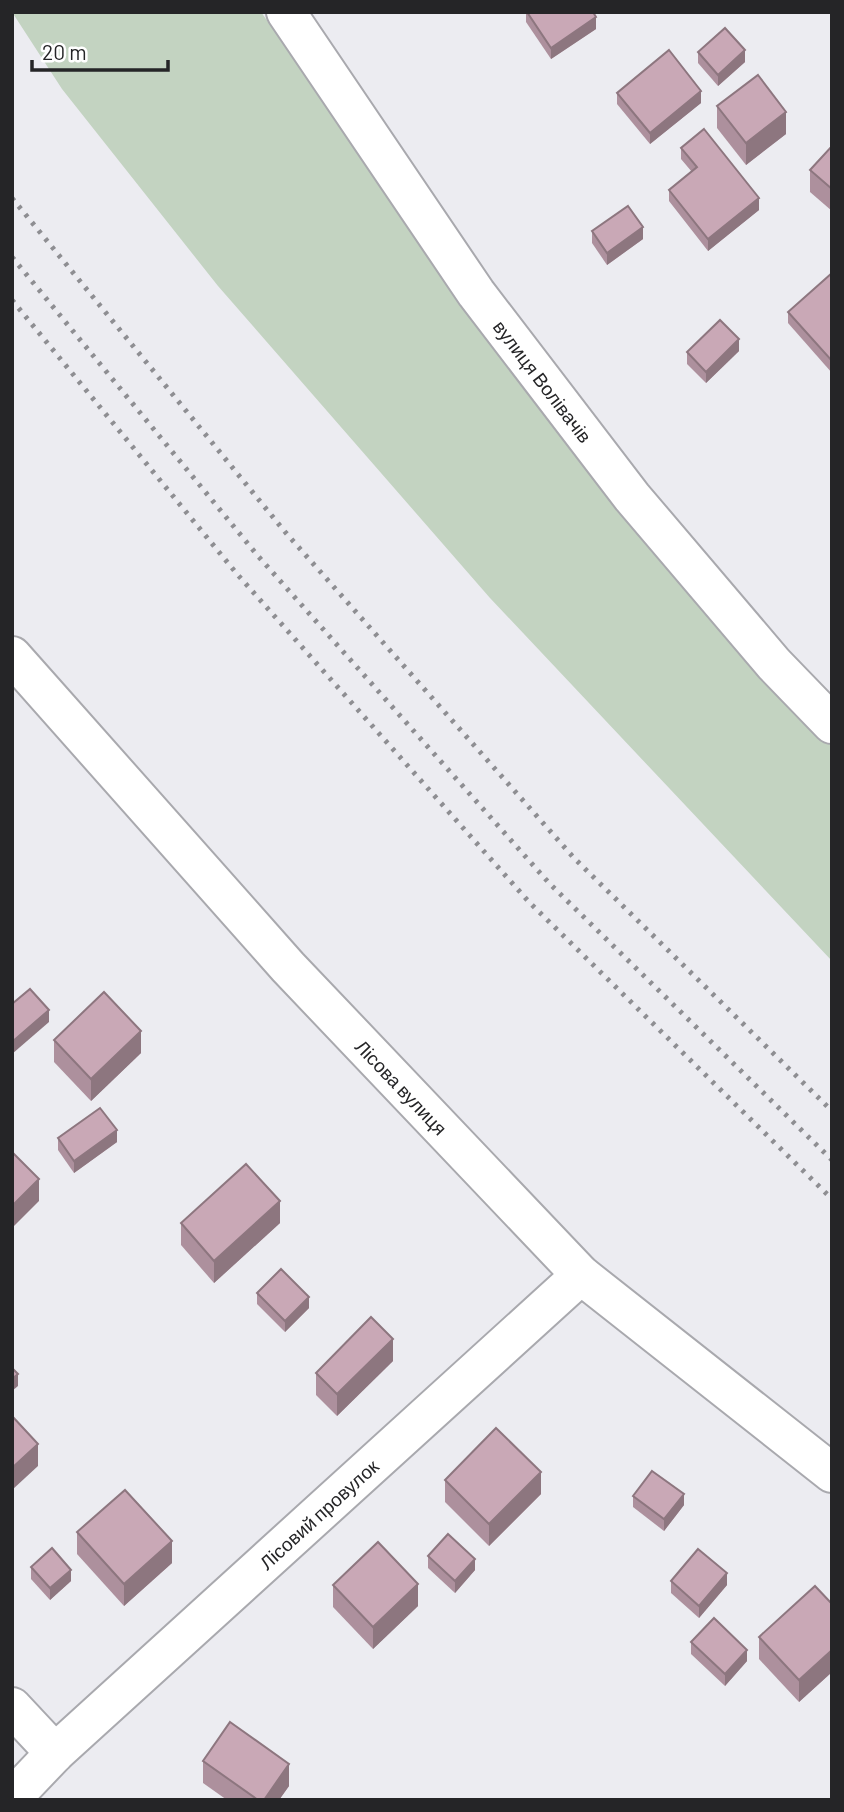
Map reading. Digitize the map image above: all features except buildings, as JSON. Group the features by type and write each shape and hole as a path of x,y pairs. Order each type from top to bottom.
{"street":[{"name":"вулиця Волівачів","path":"286,12 476,293 632,498 774,664 832,724"},
{"name":"Лісова вулиця","path":"12,656 288,967 581,1275 832,1473"},
{"name":"Лісовий провулок","path":"12,1798 55,1753 581,1275"},
{"path":"12,1707 55,1753"}],"green space":[{"path":"12,12 261,12 469,305 832,739 832,961 490,598 218,286 62,89"}],"railway":[{"path":"12,198 286,533 574,858 832,1111"},
{"path":"12,257 258,556 549,883 832,1160"},
{"path":"12,300 237,574 529,902 832,1199"}]}
